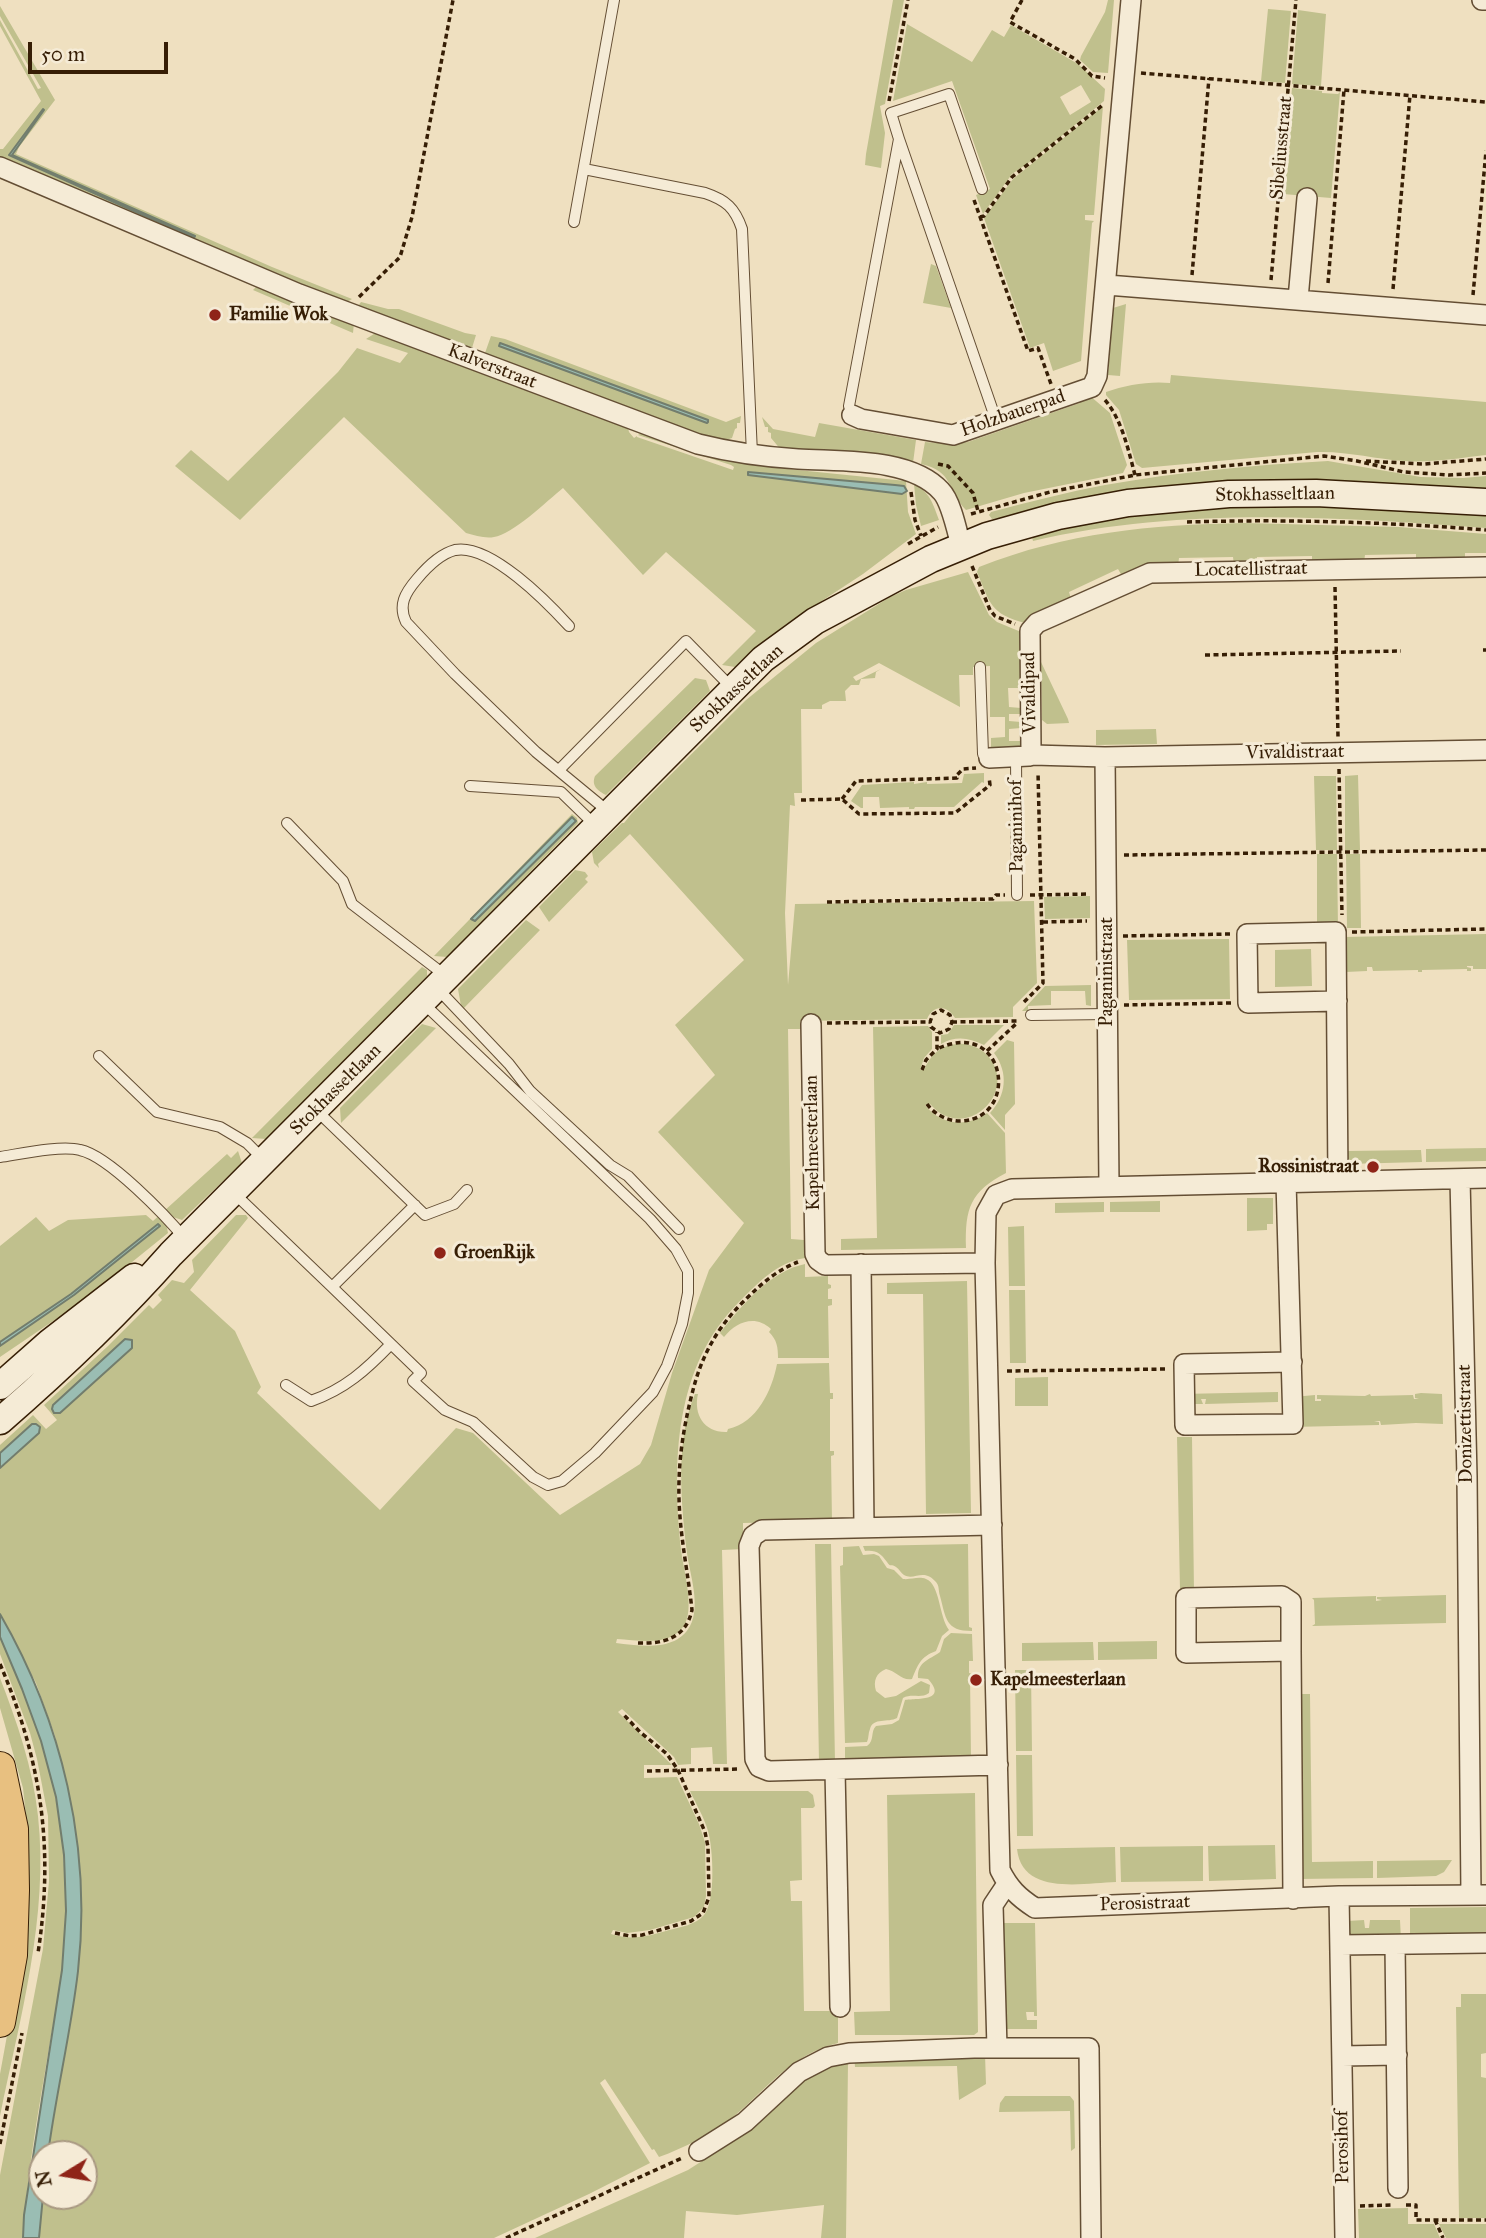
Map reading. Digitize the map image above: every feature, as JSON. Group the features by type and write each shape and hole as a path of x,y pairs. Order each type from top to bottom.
{"main road":[{"path":"0,1767 13,1829 14,1890 12,1955 0,2022"}],"street":[{"path":"1092,387 1097,376 1107,285 1131,0"},
{"name":"Kalverstraat","path":"0,167 299,295 698,444 752,454 864,463 904,470 928,479 944,494 966,556"},
{"name":"Sibeliusstraat","path":"1298,299 1307,198"},
{"path":"1107,285 1479,314"},
{"name":"Holzbauerpad","path":"852,415 860,419 953,435 1092,387"},
{"name":"Stokhasseltlaan","path":"0,1421 49,1379 128,1302 179,1247 763,659 815,621 931,559 966,556 987,536 1058,516 1128,503 1216,495 1316,493 1486,502"},
{"name":"Locatellistraat","path":"1030,631 1037,622 1150,573 1486,566"},
{"name":"Vivaldipad","path":"1029,756 1030,631"},
{"name":"Vivaldistraat","path":"1105,757 1486,750"},
{"name":"Paganinihof","path":"989,763 1029,756 1105,757"},
{"name":"Paganinistraat","path":"1105,757 1110,1186"},
{"path":"1337,1001 1248,1003 1247,934 1336,932 1337,1001 1338,1181"},
{"name":"Kapelmeesterlaan","path":"811,1024 817,1258"},
{"path":"997,2048 993,1905 1007,1884 1000,1870 985,1263 986,1213 996,1195 1012,1189 1486,1178"},
{"name":"Donizettistraat","path":"1460,1179 1478,1670 1478,1895"},
{"path":"1286,1182 1292,1362 1293,1424 1185,1425 1184,1364 1292,1362"},
{"name":"Stokhasseltlaan","path":"0,1386 123,1284 179,1247"},
{"path":"817,1258 825,1265 985,1263"},
{"path":"861,1264 864,1527"},
{"path":"992,1525 762,1530 753,1536 749,1546 755,1759 759,1767 769,1771 998,1765"},
{"path":"1291,1651 1186,1653 1186,1598 1282,1596 1291,1602 1293,1899"},
{"path":"835,1770 840,2007"},
{"name":"Perosistraat","path":"1007,1884 1017,1896 1035,1908 1339,1896 1478,1895"},
{"name":"Perosihof","path":"1339,1896 1345,2238"},
{"path":"1340,1945 1486,1943"},
{"path":"1395,1945 1398,2199"},
{"path":"699,2151 745,2122 799,2072 828,2057 849,2053 1089,2048 1091,2238"},
{"path":"1342,2056 1396,2055"}],"lane":[{"path":"574,222 614,0"},
{"path":"982,189 949,94 891,113 996,420"},
{"path":"852,415 849,406 899,139"},
{"path":"583,169 705,193 718,197 737,214 742,229 752,454"},
{"path":"569,626 541,596 504,567 472,551 456,550 437,559 416,580 402,601 402,613 414,631 454,674 536,752 559,770 603,820"},
{"path":"559,770 686,641 733,690"},
{"path":"981,667 983,754 989,763"},
{"name":"Paganinihof","path":"1017,895 1029,756"},
{"path":"470,786 561,792 603,820"},
{"path":"286,823 343,881 352,904 509,1064 530,1091 610,1166 628,1176 679,1228"},
{"path":"234,1193 421,1373 414,1381 445,1410 473,1422 533,1477 548,1485 562,1481 595,1453 653,1392 667,1366 682,1324 688,1293 688,1271 676,1249 650,1219 435,989"},
{"path":"1031,1015 1108,1010"},
{"path":"99,1056 158,1112 220,1127 247,1143 265,1161"},
{"path":"316,1109 425,1215 454,1203 467,1189"},
{"path":"0,1157 39,1151 80,1150 105,1162 137,1190 179,1247"},
{"path":"332,1287 415,1205"},
{"path":"286,1385 311,1401 331,1394 364,1372 391,1344"}],"path":[{"path":"349,313 356,299 400,257 415,203 453,0"},
{"path":"891,113 888,105 908,0"},
{"path":"1022,0 1010,22 1075,59 1092,76 1209,78 1486,102"},
{"name":"Sibeliusstraat","path":"1269,296 1296,0"},
{"path":"1191,291 1209,78"},
{"path":"1326,301 1344,90"},
{"path":"1392,307 1410,96"},
{"path":"980,217 984,216 1012,177 1104,104 1122,105"},
{"path":"1479,314 1486,151"},
{"path":"982,189 972,193 980,217 1028,351 1038,348 1057,399"},
{"path":"1092,387 1114,410 1135,475"},
{"path":"1486,459 1424,464 1357,461 1405,472 1449,475 1486,473"},
{"path":"911,482 912,506 921,535"},
{"name":"Stokhasseltlaan","path":"1178,522 1340,522 1486,530"},
{"path":"966,556 995,616 1030,631"},
{"path":"1205,655 1401,651"},
{"path":"987,1052 1018,1021 1018,1009 1042,983 1041,895 1029,756"},
{"path":"842,799 856,781 957,778 963,769 989,763"},
{"name":"Paganinihof","path":"801,800 842,799 859,814 955,813 989,785 989,763"},
{"path":"1106,856 1486,850"},
{"path":"827,902 993,899 996,895 1107,894"},
{"path":"1042,922 1107,929 1247,934"},
{"path":"1336,932 1486,929"},
{"path":"1108,1010 1248,1003"},
{"path":"941,1010 950,1015 952,1022 949,1030 945,1032 937,1032 930,1022 933,1014 941,1010"},
{"path":"1018,1015 1031,1015"},
{"path":"952,1022 1018,1021"},
{"path":"811,1024 930,1022"},
{"path":"936,1049 937,1032"},
{"path":"922,1070 926,1060 936,1049 964,1041 987,1052 999,1077 996,1097 980,1116 954,1121 940,1115 927,1104"},
{"path":"638,1643 656,1644 669,1640 681,1632 692,1610 679,1499 680,1462 686,1418 704,1356 722,1325 764,1282 786,1267 817,1258"},
{"path":"987,1371 1184,1368"},
{"path":"615,1933 630,1936 695,1919 706,1909 709,1897 708,1847 701,1820 678,1770 667,1754 624,1715"},
{"path":"647,1771 759,1767"},
{"path":"506,2238 699,2151"},
{"path":"1344,2206 1398,2199 1416,2205 1416,2220 1486,2220"},
{"path":"1435,2220 1443,2238"}],"green space":[{"path":"893,0 904,0 885,104 880,106 885,133 881,168 865,165"},
{"path":"1108,0 1114,0 1108,73 1093,72 1080,60 1105,12"},
{"path":"0,6 55,100 16,154 272,267 352,299 339,303 0,160 0,149 3,149 41,101 0,26 0,20 38,89 41,88 0,16"},
{"path":"1268,9 1291,11 1285,83 1261,81"},
{"path":"1298,10 1326,14 1321,86 1292,84"},
{"path":"907,24 972,62 992,30 1004,37 1011,25 1078,64 1105,89 1104,101 1012,174 983,214 976,195 990,189 952,81 893,101","holes":["1081,85 1091,102 1070,115 1060,97"]},
{"path":"1292,88 1322,93 1340,92 1331,198 1283,194"},
{"path":"1103,106 1094,215 1085,215 1085,220 1094,221 1081,361 1053,371 1044,343 1030,348 984,218 1013,179"},
{"path":"931,264 936,266 951,308 923,303"},
{"path":"257,286 354,323 353,333 253,290"},
{"path":"361,302 399,309 476,335 472,348 467,351 358,306"},
{"path":"1126,304 1120,376 1108,375 1113,308"},
{"path":"377,332 628,428 634,438 637,436 733,470 731,465 638,435 645,431 737,462 758,466 906,481 908,512 916,534 863,574 785,625 735,667 722,665 756,631 666,552 643,575 563,488 520,524 501,535 487,538 466,533 344,417 240,520 175,466 191,450 228,481 338,372 357,348 400,363 408,353 366,339","holes":["748,472 895,485 902,494"]},
{"path":"491,336 505,339 726,422 741,416 740,423 737,423 732,438 714,441 488,359 485,353","holes":["500,343 708,422 499,346"]},
{"path":"1171,375 1486,402 1486,455 1414,461 1317,452 1142,468 1136,464 1119,410 1106,392 1138,384 1170,383"},
{"path":"1089,395 1110,413 1127,465 1123,473 1024,493 966,510 945,477 932,467 921,464 925,442 968,442 1080,403 1079,398"},
{"path":"762,417 773,429 815,437 819,423 916,440 913,463 782,451 771,438"},
{"path":"1328,461 1421,477 1486,476 1486,492 992,519 989,515 991,512 1048,497 1133,480"},
{"path":"914,484 927,495 939,520 921,526"},
{"path":"1286,504 1486,514 1486,528 1373,520 1259,517 1145,523 1033,541 1031,533 1177,508"},
{"path":"1244,523 1399,527 1486,534 1486,553 1465,553 1465,560 1416,561 1416,554 1365,555 1364,562 1312,563 1312,556 1257,557 1257,564 1234,565 1233,557 1179,558 1178,566 1122,576 1118,569 1069,592 1071,599 1025,623 1005,616 993,606 977,572 979,567 1012,555 1077,538 1175,526"},
{"path":"968,572 989,615 997,622 1021,632 1023,688 1008,688 1009,707 1021,708 1021,714 1009,714 1009,721 1021,722 1021,728 1009,729 1009,741 1024,741 1024,748 991,747 991,738 1005,737 1005,717 990,717 990,666 973,667 973,675 959,675 960,707 879,663 853,677 856,681 881,669 876,672 875,678 861,679 859,685 851,685 845,691 846,701 830,701 822,705 822,709 801,709 802,793 794,793 795,806 790,805 785,913 788,985 795,904 1034,901 1037,983 1013,1007 1013,1017 955,1018 941,1008 933,1011 927,1019 802,1021 801,1029 788,1029 791,1239 804,1240 805,1258 777,1269 739,1302 717,1328 701,1356 690,1386 682,1417 677,1483 681,1549 689,1600 687,1620 677,1633 661,1640 617,1639 616,1643 646,1646 667,1644 684,1634 693,1618 695,1600 687,1553 681,1472 684,1431 695,1394 698,1394 697,1409 702,1421 712,1429 727,1432 747,1420 762,1404 777,1364 829,1363 830,1393 833,1393 833,1399 830,1399 830,1451 834,1451 831,1456 832,1521 743,1523 743,1549 722,1550 727,1764 713,1764 712,1747 691,1748 691,1764 678,1765 674,1757 622,1709 618,1712 672,1765 644,1765 644,1778 677,1777 699,1824 705,1842 704,1907 694,1917 650,1930 627,1933 613,1930 611,1934 626,1937 647,1936 688,1925 704,1915 708,1908 712,1887 710,1839 690,1791 808,1791 813,1795 815,1806 801,1808 802,1880 790,1881 791,1901 802,1901 804,2011 838,2011 838,2043 821,2048 793,2064 715,2130 659,2157 605,2079 600,2083 650,2163 494,2238 39,2238 42,2210 98,2210 98,2140 50,2140 78,1971 81,1911 78,1852 55,1736 36,1683 0,1614 0,1469 39,1433 32,1425 0,1453 0,1445 33,1415 46,1429 57,1420 44,1405 149,1305 153,1309 162,1300 158,1295 172,1280 184,1283 194,1272 192,1260 236,1215 246,1215 248,1218 190,1290 235,1331 261,1387 257,1393 380,1510 456,1428 473,1433 560,1515 640,1464 651,1445 672,1373 709,1270 744,1223 658,1132 715,1075 675,1025 744,960 630,834 598,864 599,868 594,863 592,852 746,700 816,643 906,590"},
{"path":"1041,662 1069,723 1047,724 1042,720"},
{"path":"695,678 706,680 710,691 606,795 598,790 594,783 595,776"},
{"path":"1156,729 1157,744 1096,745 1096,730"},
{"path":"984,773 984,783 954,807 880,808 879,797 863,797 861,808 851,801 862,785 962,783 964,774"},
{"path":"1358,775 1360,850 1345,850 1345,776"},
{"path":"1314,776 1336,776 1337,850 1316,850"},
{"path":"572,814 578,823 447,957 434,956"},
{"path":"1317,854 1337,854 1338,928 1317,928"},
{"path":"1346,854 1360,854 1361,928 1347,928"},
{"path":"575,870 585,872 588,882 549,922 539,907"},
{"path":"1090,896 1090,918 1045,919 1044,897"},
{"path":"526,920 540,930 464,1008 461,1006 458,989"},
{"path":"1486,934 1486,969 1467,966 1471,971 1418,972 1373,971 1372,967 1367,967 1367,971 1346,972 1344,937"},
{"path":"1229,939 1230,999 1129,1000 1127,940"},
{"path":"1311,949 1312,986 1275,987 1275,950"},
{"path":"422,967 427,970 427,976 266,1139 252,1138"},
{"path":"1091,985 1091,1006 1086,1005 1085,991 1051,991 1051,1005 1028,1006 1028,1011 1022,1011 1045,986"},
{"path":"422,1024 436,1028 341,1123 340,1108"},
{"path":"954,1025 1004,1025 984,1045 962,1038 941,1044 941,1035 948,1034"},
{"path":"928,1026 932,1032 932,1049 924,1058 920,1070 924,1070 933,1055 941,1049 957,1044 977,1048 987,1055 996,1069 997,1084 993,1097 984,1108 972,1116 958,1119 944,1115 930,1104 925,1105 938,1117 954,1122 971,1121 987,1113 1005,1133 1006,1173 984,1187 972,1203 967,1222 966,1248 841,1250 841,1239 877,1238 873,1027"},
{"path":"1007,1040 1014,1042 1015,1104 1005,1115 1005,1130 990,1113 1004,1084 1002,1068 994,1053"},
{"path":"1486,1148 1486,1161 1426,1162 1426,1149"},
{"path":"1421,1150 1422,1162 1347,1164 1347,1151"},
{"path":"238,1151 242,1163 182,1220 173,1217 166,1223 168,1233 90,1296 0,1357 0,1346 74,1295 160,1226 158,1224 71,1294 0,1342 0,1246 36,1217 49,1231 68,1220 146,1215 153,1221 227,1154 231,1158"},
{"path":"1247,1198 1273,1198 1273,1224 1267,1224 1267,1230 1247,1231"},
{"path":"1160,1201 1160,1212 1110,1212 1110,1202"},
{"path":"1104,1202 1104,1212 1055,1213 1055,1203"},
{"path":"1024,1226 1025,1286 1009,1286 1008,1227"},
{"path":"805,1264 805,1277 828,1276 828,1284 831,1285 828,1289 828,1299 832,1299 832,1305 828,1306 829,1358 778,1358 774,1338 769,1332 771,1329 759,1322 740,1324 724,1337 720,1333 747,1301 768,1282"},
{"path":"967,1281 971,1513 926,1514 923,1294 887,1294 887,1283"},
{"path":"1009,1290 1025,1290 1026,1363 1010,1363"},
{"path":"1048,1377 1048,1406 1015,1406 1015,1378"},
{"path":"1278,1392 1278,1402 1205,1404 1206,1399 1201,1399 1203,1404 1181,1404 1181,1394"},
{"path":"1370,1394 1413,1395 1414,1399 1419,1399 1415,1398 1415,1394 1442,1394 1443,1424 1381,1425 1380,1421 1374,1421 1379,1422 1379,1425 1292,1427 1293,1397 1315,1395 1315,1401 1321,1401 1317,1399 1317,1395"},
{"path":"1177,1437 1192,1437 1194,1591 1180,1591"},
{"path":"815,1544 831,1544 835,1762 819,1762"},
{"path":"968,1544 969,1627 972,1631 956,1629 948,1622 938,1585 931,1577 904,1575 896,1567 889,1565 880,1554 865,1551 863,1546"},
{"path":"859,1546 863,1555 879,1556 887,1568 894,1570 903,1579 923,1578 931,1582 949,1630 942,1636 936,1651 920,1662 912,1679 905,1679 886,1669 875,1681 876,1691 885,1698 896,1696 921,1681 930,1685 929,1693 903,1698 897,1718 874,1723 867,1742 845,1743 840,1566 843,1565 843,1547"},
{"path":"1446,1595 1446,1623 1312,1626 1315,1624 1312,1598 1376,1596 1376,1601 1382,1600 1377,1597"},
{"path":"951,1633 972,1634 973,1661 969,1661 969,1673 973,1674 970,1675 971,1757 845,1759 845,1747 867,1746 876,1726 892,1724 899,1720 905,1700 933,1695 935,1692 928,1679 918,1678 919,1668 940,1652 944,1639"},
{"path":"0,1637 32,1715 50,1770 60,1826 65,1883 61,1978 34,2140 28,2140 28,2182 23,2238 0,2238 0,2175 43,1949 49,1881 48,1816 30,1733 0,1654"},
{"path":"1157,1641 1157,1659 1098,1660 1098,1642"},
{"path":"1093,1642 1094,1660 1022,1661 1022,1643"},
{"path":"1015,1670 1031,1670 1032,1751 1016,1751"},
{"path":"0,1678 18,1728 32,1780 38,1816 40,1891 31,1967 0,2116 0,2074 18,1975 27,1827 23,1788 0,1708"},
{"path":"1296,1694 1310,1694 1312,1862 1373,1861 1373,1878 1299,1879"},
{"path":"1016,1755 1032,1755 1033,1836 1017,1836"},
{"path":"975,1793 978,2032 974,2035 855,2035 854,2012 890,2011 887,1795"},
{"path":"1275,1845 1276,1879 1209,1881 1208,1846"},
{"path":"1203,1846 1203,1881 1121,1882 1120,1847"},
{"path":"1115,1847 1116,1882 1071,1884 1056,1884 1030,1874 1021,1864 1017,1849"},
{"path":"1452,1860 1444,1872 1436,1876 1377,1878 1377,1861"},
{"path":"1486,1907 1486,1937 1410,1938 1410,1908"},
{"path":"1364,1920 1365,1928 1369,1928 1370,1920 1400,1920 1401,1940 1350,1935 1347,1921"},
{"path":"999,1923 1035,1923 1037,2016 1034,2016 1034,2012 1026,2012 1027,2020 1037,2020 1037,2029 1005,2029"},
{"path":"1461,1994 1486,1994 1486,2053 1481,2054 1481,2077 1486,2078 1486,2218 1459,2218 1456,2007 1461,2007"},
{"path":"854,2054 985,2054 986,2084 959,2100 957,2066 855,2067"},
{"path":"848,2062 846,2238 821,2238 824,2205 737,2215 686,2211 684,2238 535,2238 688,2170 738,2138 788,2089 818,2068"},
{"path":"1005,2096 1070,2096 1074,2101 1075,2148 1071,2151 1070,2111 999,2112 1000,2103"},
{"path":"1408,2208 1408,2224 1434,2224 1440,2238 1359,2238 1358,2209"},
{"path":"1439,2224 1486,2224 1486,2238 1446,2238"}],"water":[{"path":"43,109 12,155 195,236 194,238 9,155"},
{"path":"500,343 708,420 708,422 499,346"},
{"path":"748,472 904,486 907,491 902,494 748,475"},
{"path":"572,817 576,821 475,921 471,919"},
{"path":"158,1224 160,1226 74,1295 0,1346 0,1342 71,1294"},
{"path":"125,1339 132,1340 132,1348 60,1413 54,1413 53,1405"},
{"path":"32,1424 40,1427 39,1433 0,1468 0,1453"},
{"path":"0,1614 22,1655 56,1741 76,1832 81,1924 78,1971 50,2140 36,2140 62,1970 66,1911 64,1855 56,1797 41,1741 0,1637"},
{"path":"28,2189 28,2210 42,2210 39,2238 23,2238"}],"place":[{"name":"Familie Wok","path":"215,315"},
{"name":"Rossinistraat","path":"1373,1167"},
{"name":"GroenRijk","path":"440,1253"},
{"name":"Kapelmeesterlaan","path":"976,1680"}]}
